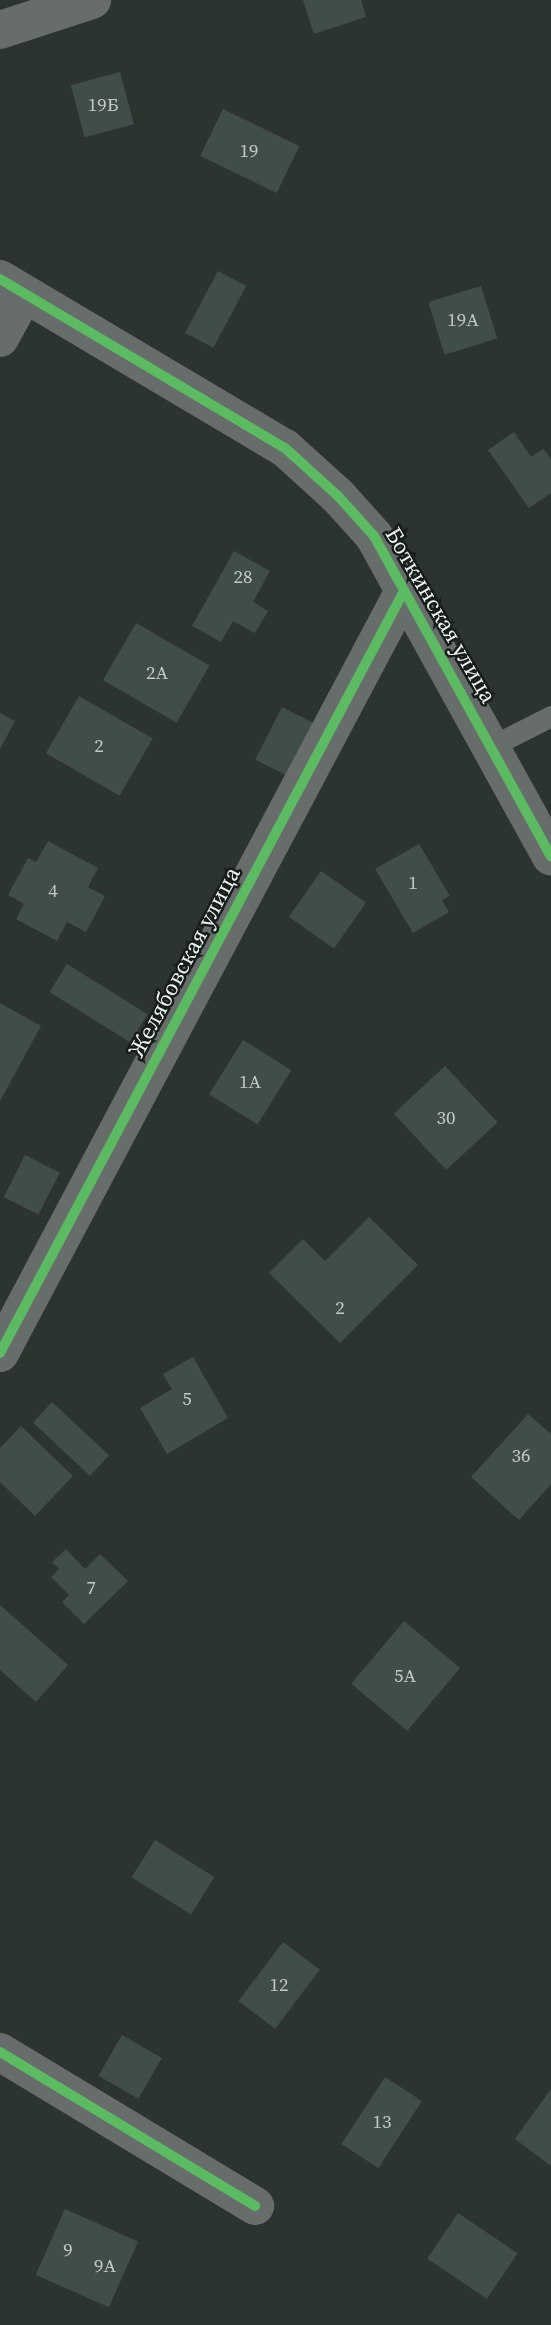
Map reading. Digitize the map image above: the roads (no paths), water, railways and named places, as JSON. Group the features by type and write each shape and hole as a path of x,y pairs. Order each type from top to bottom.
{"street":[{"path":"0,30 92,0"},
{"path":"0,338 12,286"},
{"name":"Боткинская улица","path":"12,286 285,448 374,536 551,856"},
{"name":"Желябовская улица","path":"0,1353 404,592"},
{"path":"0,2052 255,2206"}],"lane":[{"path":"492,746 551,716"}]}
